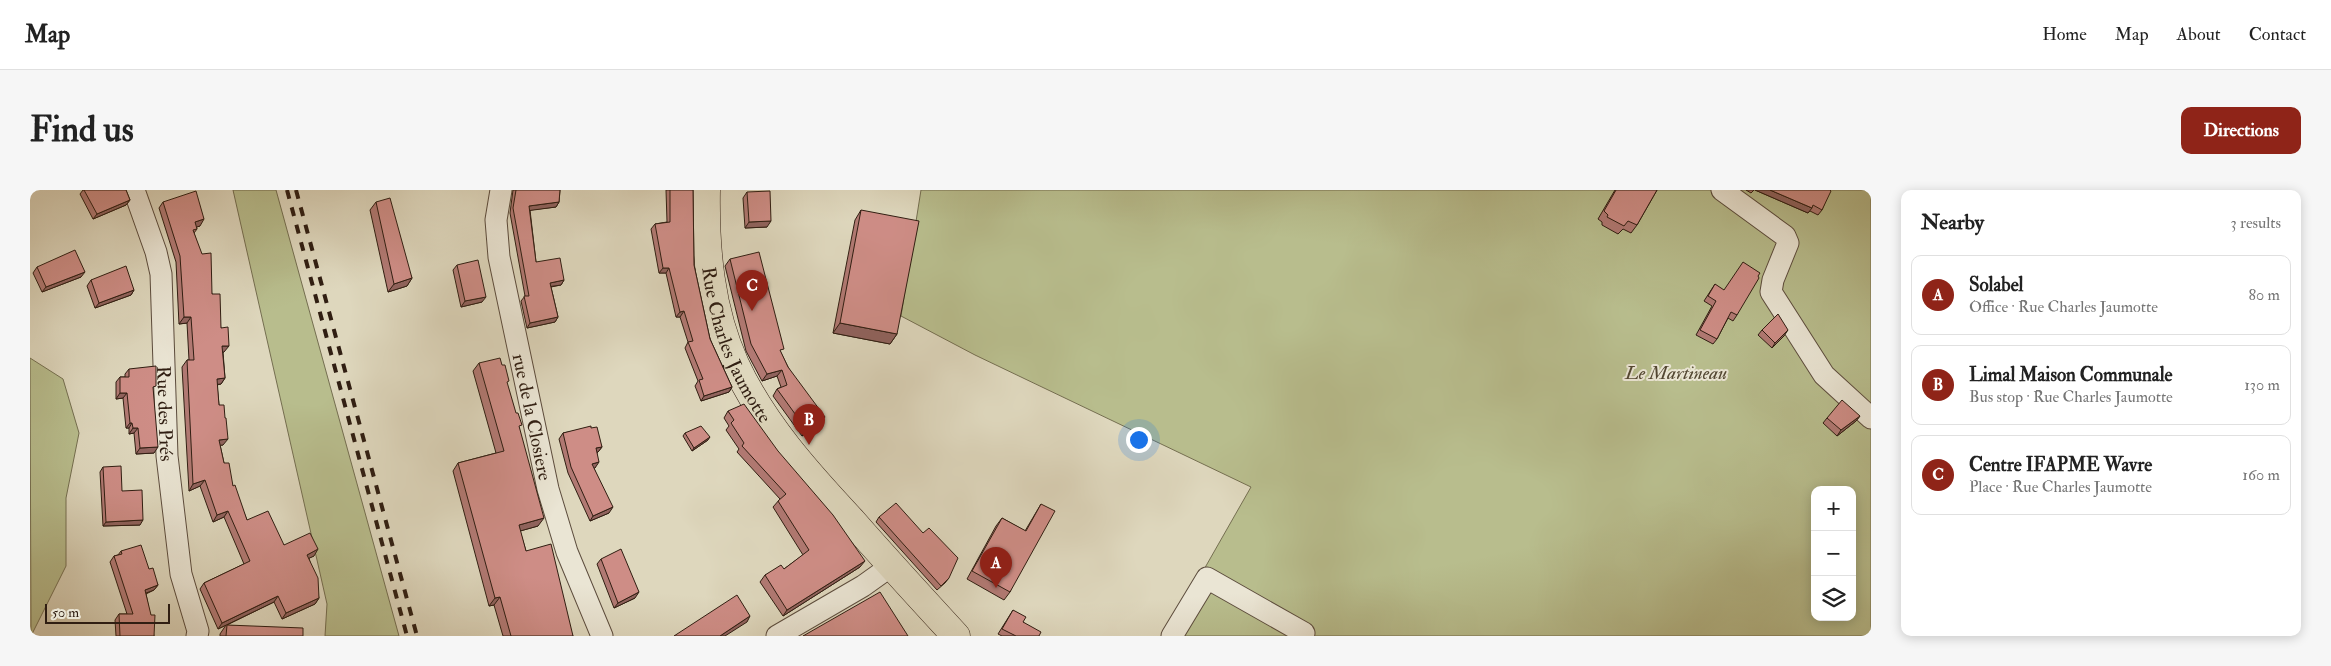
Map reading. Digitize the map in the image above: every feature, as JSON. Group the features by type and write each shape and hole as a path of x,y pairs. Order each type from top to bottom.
{"main road":[{"name":"Rue Charles Jaumotte","path":"706,190 708,258 713,296 728,317 734,362 750,395 817,484 956,636"}],"street":[{"name":"Rue des Prés","path":"134,190 156,252 161,274 167,456 181,574 198,631 197,636"},
{"name":"rue de la Closiere","path":"501,190 496,220 499,258 548,489 567,552 602,636"},
{"path":"1722,190 1785,236 1788,243 1773,280 1771,292 1824,374 1871,418"},
{"path":"777,636 863,586 891,566"},
{"path":"1172,636 1207,578 1304,634"}],"green space":[{"path":"233,190 276,190 399,636 325,636 327,604"},
{"name":"Le Martineau","path":"921,190 1871,190 1871,636 1166,636 1251,487 975,355 901,316"},
{"path":"30,358 63,379 79,433 66,498 66,566 31,636"}],"building":[{"path":"84,190 126,190 130,200 97,214"},
{"path":"516,190 560,190 559,202 529,206 536,262 560,258 564,280 550,283 558,317 530,323 524,296 529,296 513,208"},
{"path":"670,190 693,190 694,265 710,339 732,387 704,396 699,380 703,379 688,342 693,341 684,311 680,312 669,268 663,268 655,224 670,222"},
{"path":"1616,190 1657,190 1637,225 1628,221 1624,226 1607,217 1608,215 1604,211"},
{"path":"1770,190 1831,191 1822,210 1813,205 1812,208"},
{"path":"196,191 204,219 195,222 197,229 193,230 202,254 211,253 212,294 220,294 221,328 228,327 229,346 222,346 225,378 217,379 219,405 224,405 228,439 219,440 224,463 229,463 233,486 235,485 247,520 268,511 284,545 310,533 318,549 307,555 318,578 319,598 286,613 278,596 222,623 204,583 250,561 228,511 217,515 205,480 193,484 187,360 194,360 191,317 184,317 180,256 163,202"},
{"path":"770,191 771,221 749,222 747,192"},
{"path":"390,198 412,278 394,284 376,202"},
{"path":"861,210 919,221 897,334 840,323"},
{"path":"75,250 85,272 46,287 37,267"},
{"path":"759,252 784,349 780,350 788,367 825,417 806,429 777,389 787,385 782,370 767,374 751,344 730,259"},
{"path":"478,260 486,297 465,301 457,265"},
{"path":"1743,262 1760,273 1759,278 1737,315 1731,312 1717,339 1700,330 1716,301 1708,296 1715,284 1724,290"},
{"path":"126,266 134,290 99,303 91,280"},
{"path":"1778,314 1788,330 1775,343 1762,330"},
{"path":"500,358 502,365 505,365 509,381 507,382 516,413 518,413 522,425 519,426 544,518 519,525 526,551 551,544 573,636 511,636 500,597 495,598 458,463 504,451 479,363"},
{"path":"156,366 156,386 153,387 158,447 140,448 138,428 133,428 132,423 130,423 127,393 120,393 120,377 129,377 129,369"},
{"path":"1842,400 1860,416 1841,430 1827,418"},
{"path":"744,404 778,451 833,515 865,561 787,610 765,575 781,565 784,569 809,550 778,501 786,494 742,446 744,443 731,423 734,420 728,411"},
{"path":"591,426 591,428 597,427 602,447 596,448 599,462 592,464 613,507 593,516 571,467 563,433"},
{"path":"701,426 710,437 694,448 685,433"},
{"path":"121,466 122,491 142,490 143,520 106,522 103,467"},
{"path":"896,503 923,533 929,528 958,558 949,578 941,586 879,517"},
{"path":"1041,504 1055,511 1010,592 972,571 1002,518 1026,531"},
{"path":"141,545 149,569 153,568 158,585 145,590 151,615 155,615 154,636 120,636 119,614 133,614 114,556 122,554 121,551"},
{"path":"621,549 639,592 618,603 601,559"},
{"path":"880,592 908,636 803,636"},
{"path":"737,595 750,616 720,636 674,636"},
{"path":"1013,610 1026,617 1023,622 1041,632 1039,636 1016,636 1002,629"},
{"path":"227,625 303,628 303,636 226,636"}],"railway":[{"path":"287,190 407,636"},
{"path":"296,190 417,636"}],"place":[{"name":"Centre IFAPME Wavre","path":"752,311"},
{"name":"Limal Maison Communale","path":"809,445"},
{"name":"Solabel","path":"996,588"}]}
